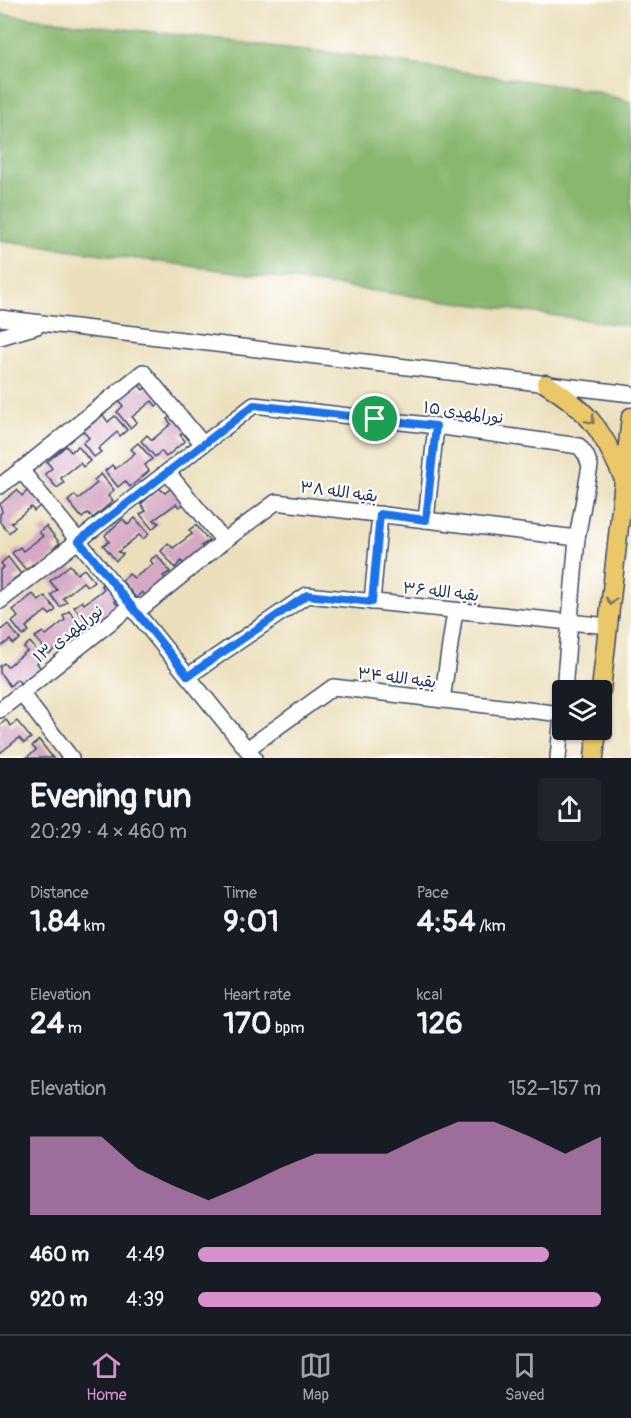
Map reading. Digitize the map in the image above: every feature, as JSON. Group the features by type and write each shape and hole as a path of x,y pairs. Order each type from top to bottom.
{"main road":[{"path":"546,384 569,398 590,418 606,439 624,479"},
{"path":"602,680 631,417"},
{"path":"594,758 596,740"}],"street":[{"path":"0,318 631,394"},
{"path":"0,337 47,324"},
{"path":"0,486 143,372 202,444"},
{"name":"نورالمهدی ۱۵","path":"0,600 254,405 436,426 579,446 590,466 577,538"},
{"path":"426,520 436,426"},
{"path":"21,470 251,753"},
{"path":"168,473 224,541"},
{"name":"بقیه الله ۳۸","path":"131,606 143,607 276,502 577,538"},
{"path":"372,602 380,514"},
{"path":"565,680 577,538"},
{"name":"بقیه الله ۳۶","path":"188,676 307,595 608,626"},
{"name":"نورالمهدی ۱۳","path":"0,710 131,606"},
{"path":"442,700 455,610"},
{"name":"بقیه الله ۳۴","path":"251,753 333,687 552,714"},
{"path":"21,693 71,758"},
{"path":"558,758 560,740"}],"green space":[{"path":"0,14 356,56 594,91 631,102 631,326 0,240"}],"building":[{"path":"139,385 143,390 149,385 162,401 156,406 152,401 132,417 137,422 130,428 117,412 123,406 119,401"},
{"path":"174,413 188,429 180,435 185,441 166,457 161,451 155,457 141,441 147,435 152,440 171,424 167,419"},
{"path":"103,415 108,422 115,416 127,430 120,436 117,432 98,449 101,452 94,457 83,443 89,438 83,431"},
{"path":"138,443 152,459 145,465 149,471 130,487 125,481 118,487 105,471 112,465 115,469 135,453 131,449"},
{"path":"66,446 71,452 78,446 90,461 83,467 80,463 61,478 64,483 57,488 45,474 52,468 47,462"},
{"path":"101,474 114,490 108,496 113,501 93,518 88,513 82,518 68,501 75,495 78,499 97,483 94,480"},
{"path":"172,487 185,503 179,507 176,504 154,520 159,523 152,529 140,514 146,511 141,504 159,488 165,493"},
{"path":"17,490 22,496 28,490 41,505 34,511 31,507 11,523 15,527 9,533 0,522 2,512 0,504"},
{"path":"135,518 149,534 143,539 139,535 118,552 123,554 116,561 103,545 109,542 105,535 123,519 128,525"},
{"path":"196,525 209,541 201,546 207,552 186,567 181,561 175,568 161,551 168,543 173,548 192,534 189,530"},
{"path":"46,526 60,543 53,548 57,554 38,569 33,564 26,570 12,553 20,547 23,551 43,536 39,532"},
{"path":"157,555 170,572 163,576 168,582 147,597 142,592 136,598 122,581 129,574 134,578 153,564 150,560"},
{"path":"8,557 21,574 14,579 19,585 0,600 0,570 4,567 1,563"},
{"path":"70,565 77,574 84,569 94,581 87,586 83,582 63,598 67,602 60,607 51,595 57,590 50,581"},
{"path":"108,580 121,596 114,601 119,607 100,623 95,617 87,623 74,607 82,601 84,604 104,589 101,585"},
{"path":"33,594 39,601 45,596 56,610 50,615 46,611 26,627 29,631 23,636 12,622 18,617 13,610"},
{"path":"69,611 82,627 75,632 80,638 61,654 56,648 49,654 35,637 43,632 46,635 65,620 63,616"},
{"path":"8,624 20,639 13,644 10,640 0,647 0,628 1,630"},
{"path":"30,642 43,658 37,663 41,669 22,685 17,679 10,686 0,673 0,666 4,663 7,667 27,651 24,647"},
{"path":"6,720 11,726 17,721 31,738 24,743 19,738 0,753 0,725"},
{"path":"39,740 53,758 26,758 36,750 32,746"}],"route":[{"path":"254,405 375,419 436,426 426,520 380,514 372,602 307,595 188,676 79,541 254,405"}]}
